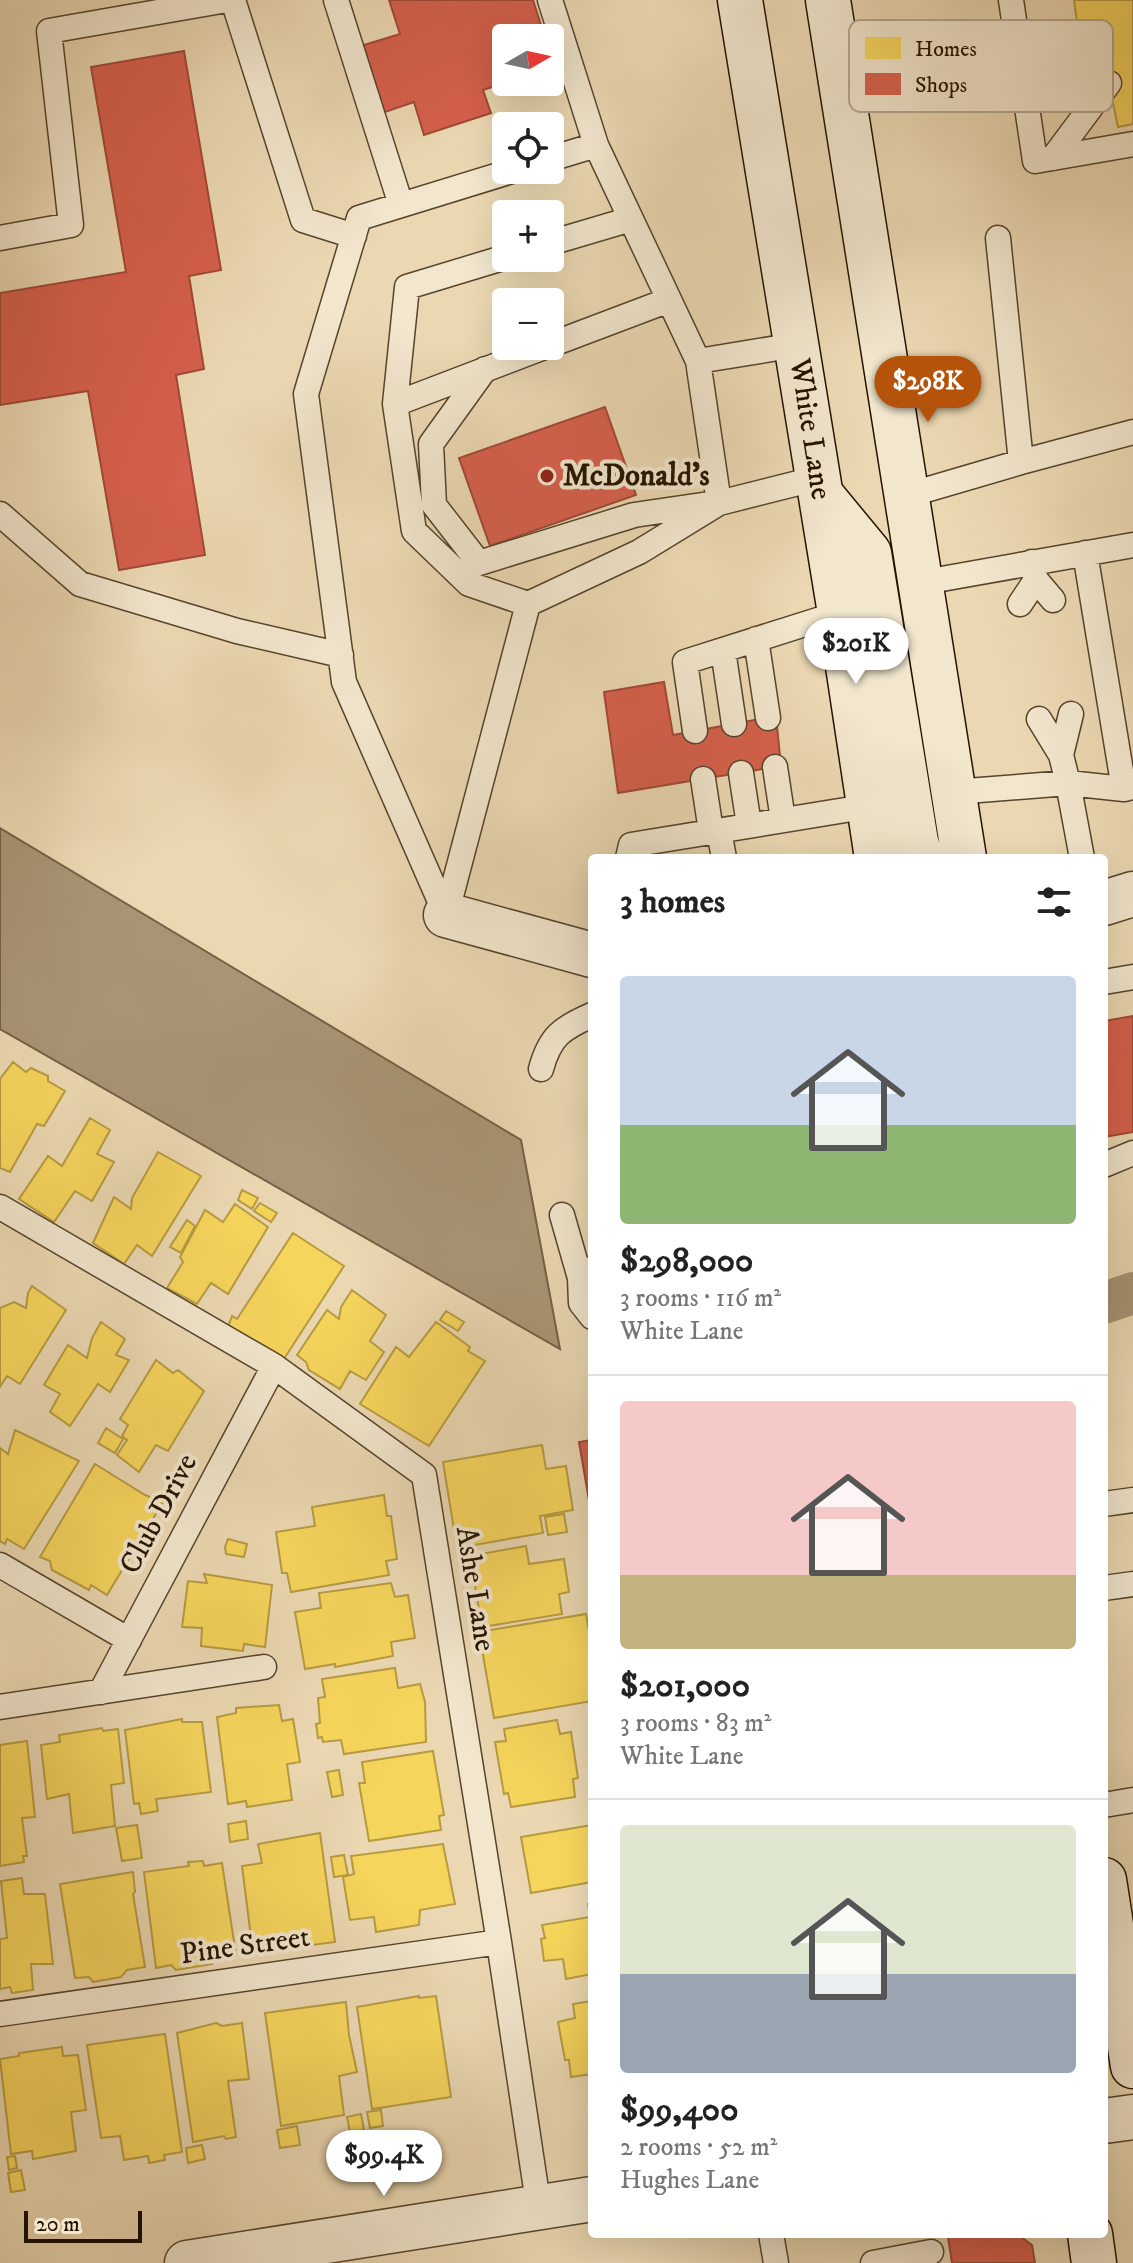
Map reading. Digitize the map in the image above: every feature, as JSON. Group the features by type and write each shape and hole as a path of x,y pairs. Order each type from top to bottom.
{"main road":[{"name":"White Lane","path":"740,0 876,854"},
{"path":"828,0 963,854"},
{"path":"819,486 869,553 920,854"},
{"path":"1108,902 1133,894"},
{"path":"446,915 588,954"},
{"path":"1108,1906 1133,2066"},
{"path":"1108,2120 1133,2117"},
{"path":"187,2263 588,2200"},
{"path":"1091,2238 1094,2263"}],"lane":[{"path":"0,238 71,225 49,31 227,0"},
{"path":"233,0 303,220 354,236"},
{"path":"336,0 401,205"},
{"path":"550,0 596,145 698,361 719,503"},
{"path":"1011,0 1014,20"},
{"path":"1028,112 1035,161 1133,144"},
{"path":"1053,158 1087,112"},
{"path":"564,155 596,145"},
{"path":"446,915 344,682 306,394 359,218 492,177"},
{"path":"564,239 631,219"},
{"path":"998,238 1021,462"},
{"path":"492,261 407,287 395,404 414,531 469,584 528,604 639,552 719,503"},
{"path":"564,340 669,300"},
{"path":"698,361 796,345"},
{"path":"395,404 510,360"},
{"path":"485,369 431,444 434,505 479,563 634,515 819,486"},
{"path":"905,496 1133,432"},
{"path":"0,514 80,584 237,631 341,655"},
{"path":"919,583 1034,571 1085,553 1133,545"},
{"path":"954,792 1068,783 1129,788 1124,745 1085,553"},
{"path":"1034,571 1053,600"},
{"path":"1020,604 1034,571"},
{"path":"446,915 528,604"},
{"path":"695,731 685,662 840,613"},
{"path":"756,639 768,718"},
{"path":"723,650 734,724"},
{"path":"1061,755 1071,714"},
{"path":"1039,719 1061,755 1081,854"},
{"path":"775,767 783,820"},
{"path":"741,773 749,825"},
{"path":"703,779 723,854"},
{"path":"629,854 631,845 870,806"},
{"path":"1108,981 1133,977"},
{"path":"541,1069 546,1049 564,1027 588,1017"},
{"path":"1108,1163 1133,1153"},
{"name":"Ashe Lane","path":"0,1207 274,1366 424,1475 539,2209"},
{"path":"562,1215 586,1273 581,1303 588,1312"},
{"name":"Club Drive","path":"101,1692 274,1366"},
{"path":"1108,1503 1133,1500"},
{"path":"0,1565 129,1640"},
{"path":"1108,1587 1133,1584"},
{"path":"0,1707 264,1667"},
{"path":"1108,1804 1133,1800"},
{"name":"Pine Street","path":"0,2014 499,1942"},
{"path":"772,2238 776,2263"},
{"path":"873,2263 930,2250"}],"shaded area":[{"path":"0,828 521,1140 560,1349 0,1029"}],"building: Homes":[{"path":"1074,0 1133,0 1133,124 1118,127 1113,103 1113,20 1077,20"},
{"path":"13,1062 26,1072 31,1068 48,1076 48,1081 65,1091 44,1126 37,1124 10,1172 0,1168 0,1079"},
{"path":"90,1118 110,1130 97,1154 114,1162 92,1201 75,1191 54,1222 19,1199 48,1156 62,1166"},
{"path":"158,1152 201,1176 152,1256 137,1245 124,1264 93,1243 114,1197 131,1209 132,1198"},
{"path":"242,1190 258,1198 252,1209 238,1200"},
{"path":"260,1203 277,1213 271,1222 254,1211"},
{"path":"235,1204 268,1227 228,1294 211,1283 197,1304 167,1288 183,1262 180,1257 205,1210 223,1222"},
{"path":"187,1220 195,1226 181,1253 170,1247"},
{"path":"293,1233 344,1266 284,1359 228,1327 232,1316 237,1319"},
{"path":"32,1286 66,1310 20,1384 7,1376 0,1387 0,1308 14,1302 26,1308"},
{"path":"352,1290 386,1315 370,1341 384,1352 366,1380 350,1371 340,1389 309,1370 306,1362 297,1355 327,1310 339,1319 341,1307"},
{"path":"446,1311 464,1322 458,1331 440,1320"},
{"path":"101,1322 125,1339 116,1355 129,1360 110,1392 98,1384 70,1426 50,1412 60,1394 44,1385 68,1345 87,1358 92,1338"},
{"path":"436,1322 470,1347 468,1351 485,1361 429,1446 360,1404 396,1347 409,1357"},
{"path":"156,1360 173,1373 178,1370 204,1391 168,1451 156,1445 139,1472 117,1455 127,1440 122,1436 128,1425 120,1419"},
{"path":"106,1428 123,1439 115,1453 98,1443"},
{"path":"15,1430 79,1461 24,1549 7,1539 5,1544 0,1541 0,1448 8,1454"},
{"path":"542,1445 546,1469 566,1466 573,1510 540,1516 543,1533 457,1548 443,1462"},
{"path":"95,1464 145,1495 163,1502 107,1595 91,1585 89,1590 52,1570 50,1561 40,1557"},
{"path":"384,1495 387,1516 391,1516 397,1559 386,1561 389,1575 291,1592 287,1573 282,1573 276,1532 315,1526 312,1507"},
{"path":"564,1514 567,1532 548,1535 545,1517"},
{"path":"228,1539 247,1544 244,1557 226,1554"},
{"path":"526,1546 529,1564 564,1559 569,1592 559,1594 562,1614 482,1627 470,1556"},
{"path":"204,1574 272,1585 265,1647 244,1644 243,1651 201,1646 202,1628 182,1627 188,1581 207,1583"},
{"path":"391,1583 395,1597 408,1595 415,1638 391,1642 393,1656 335,1667 335,1664 305,1669 295,1612 321,1608 319,1593"},
{"path":"586,1614 588,1702 494,1718 479,1632"},
{"path":"395,1668 398,1688 420,1684 425,1702 426,1742 344,1754 341,1740 323,1742 322,1737 318,1738 318,1698 325,1697 322,1679"},
{"path":"279,1705 282,1721 293,1719 300,1762 287,1764 292,1800 247,1807 246,1801 228,1804 217,1717 236,1713 236,1708"},
{"path":"182,1719 182,1722 202,1722 211,1792 156,1799 158,1811 141,1814 139,1803 134,1804 125,1730"},
{"path":"557,1720 560,1734 571,1732 578,1778 573,1779 575,1797 511,1807 508,1793 504,1794 495,1742 506,1741 504,1729"},
{"path":"102,1728 103,1731 118,1729 124,1783 111,1785 115,1826 73,1833 69,1794 47,1799 41,1745 60,1742 59,1735"},
{"path":"27,1741 35,1817 22,1818 27,1856 23,1856 24,1862 0,1866 0,1745"},
{"path":"433,1751 444,1815 439,1816 441,1830 369,1841 359,1783 365,1783 362,1762"},
{"path":"339,1770 343,1795 332,1797 327,1772"},
{"path":"246,1821 248,1839 230,1842 228,1824"},
{"path":"137,1825 142,1858 122,1861 116,1828"},
{"path":"588,1826 588,1883 531,1893 521,1837"},
{"path":"320,1833 335,1942 253,1953 242,1866 262,1863 258,1844"},
{"path":"443,1844 455,1904 420,1910 419,1925 376,1932 374,1917 350,1920 343,1877 354,1874 351,1856"},
{"path":"344,1855 348,1875 334,1877 331,1857"},
{"path":"203,1861 204,1866 222,1863 236,1955 215,1958 212,1964 176,1970 171,1965 156,1968 144,1872"},
{"path":"133,1872 133,1894 145,1967 127,1970 121,1977 93,1982 89,1977 75,1978 60,1884"},
{"path":"22,1878 24,1894 45,1894 53,1964 31,1964 33,1990 12,1993 10,1987 0,1989 0,1939 7,1938 1,1881"},
{"path":"588,1917 588,1975 566,1979 563,1959 544,1961 542,1925"},
{"path":"436,1996 451,2097 372,2109 357,2007"},
{"path":"346,2002 357,2072 339,2076 344,2115 281,2126 265,2013"},
{"path":"588,2002 588,2075 571,2077 558,2022 575,2018 573,2004"},
{"path":"216,2023 222,2026 242,2023 249,2079 228,2081 236,2137 193,2142 177,2033"},
{"path":"165,2034 182,2152 164,2155 165,2160 149,2163 148,2156 124,2160 120,2136 101,2138 87,2045"},
{"path":"62,2047 63,2056 78,2055 86,2110 71,2112 76,2151 33,2159 32,2151 11,2154 0,2059"},
{"path":"381,2110 383,2126 370,2128 367,2112"},
{"path":"361,2114 364,2130 350,2132 347,2117"},
{"path":"297,2126 300,2145 280,2148 277,2130"},
{"path":"202,2145 205,2159 188,2163 186,2148"},
{"path":"15,2156 17,2168 9,2170 7,2157"},
{"path":"21,2170 25,2190 11,2192 8,2173"}],"building: Shops":[{"path":"389,0 533,0 541,24 492,24 492,87 483,90 491,113 424,135 414,102 382,113 361,46 400,34"},
{"path":"184,51 221,270 189,276 204,369 176,375 205,555 119,570 88,391 0,405 0,293 126,272 91,67"},
{"name":"McDonald's","path":"605,407 636,495 490,546 459,458"},
{"path":"664,682 673,735 776,716 781,766 618,793 604,692"},
{"path":"1133,1016 1133,1132 1108,1136 1108,1020"},
{"path":"588,1441 588,1495 579,1442"},
{"path":"948,2238 1022,2238 1032,2245 1035,2263 952,2263"}],"waterway":[{"path":"1108,1302 1133,1293"}],"place":[{"name":"McDonald's","path":"547,476"}]}
